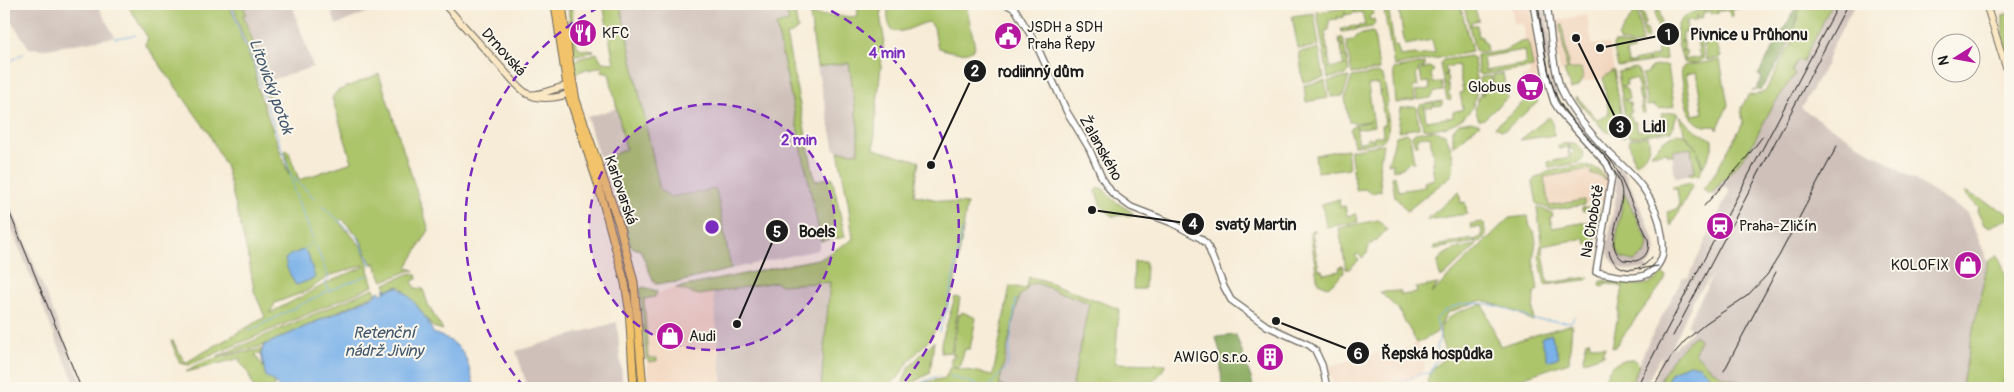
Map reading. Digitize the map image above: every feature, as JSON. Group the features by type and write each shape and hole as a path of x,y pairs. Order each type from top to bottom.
{"main road":[{"name":"Drnovská","path":"444,4 527,94 543,98 569,89"},
{"name":"Karlovarská","path":"555,4 569,89 625,283 629,308 634,388"},
{"name":"Karlovarská","path":"562,4 569,89 583,121 619,224 632,271 637,303 642,388"},
{"path":"1986,4 2010,80"}],"street":[{"name":"Žalanského","path":"1006,4 1015,9 1029,32 1067,112 1089,148 1102,178 1112,192 1131,207 1172,223 1200,238 1207,244 1231,300 1267,326 1309,345 1315,350 1322,365 1327,388"},
{"name":"Na Chobotě","path":"1533,4 1546,75 1554,102 1561,113 1602,157 1611,173 1596,272 1624,277 1647,275 1658,266 1663,252 1660,222 1654,203 1629,171 1606,150 1577,116 1564,96 1557,72 1547,4"}],"shaded area":[{"path":"4,4 97,4 115,37 46,49 29,48 7,15"},
{"path":"243,4 292,4 313,67 268,81 257,51 253,47 243,15"},
{"path":"329,4 388,4 336,25"},
{"path":"620,4 785,4 789,23 776,25 821,241 818,250 731,269 716,189 671,197 660,190"},
{"path":"1511,4 1530,4 1543,96 1526,99 1522,78 1530,74 1523,24 1514,23"},
{"path":"1535,4 1544,4 1560,93 1555,96 1551,89"},
{"path":"1833,4 1855,4 1831,49 1826,65 1801,108 1967,213 1988,261 1961,388 1743,388 1738,380 1724,377 1712,370 1695,353 1699,340 1676,354 1655,388 1651,388 1661,356 1644,388 1630,388 1645,349 1683,277 1688,278 1730,190 1725,186 1714,197 1711,194 1753,144 1771,109 1795,74 1792,71 1798,60 1803,62","holes":["1713,275 1687,324 1692,332 1674,348 1672,347 1694,299"]},
{"path":"1587,15 1592,45 1609,44 1614,70 1603,78 1583,82 1579,86 1569,88 1565,71 1560,71 1552,21"},
{"path":"848,62 858,128 858,154 835,150 817,67"},
{"path":"1566,105 1609,155 1605,158 1564,113 1561,107"},
{"path":"617,108 626,150 599,157 587,117"},
{"path":"1677,133 1684,134 1697,151 1702,169 1699,175 1675,177 1672,155 1667,155 1667,152 1651,154 1668,137"},
{"path":"1619,165 1626,175 1654,239 1656,251 1652,260 1645,267 1649,267 1647,269 1624,270 1616,266 1609,256 1607,247 1617,192 1614,169","holes":["1625,193 1647,242 1646,251 1643,256 1631,261 1625,260 1615,247"]},
{"path":"1582,167 1607,172 1609,180 1603,201 1552,208 1538,202 1535,180 1550,172"},
{"path":"4,189 85,388 77,388 57,342 4,210"},
{"path":"775,282 782,285 831,282 821,388 723,388 713,292"},
{"path":"1036,283 1089,303 1072,388 1008,388 999,386 1019,296 1026,291 1029,285"},
{"path":"676,288 699,295 713,292 723,388 649,388 640,290 659,293"},
{"path":"617,322 623,388 528,388 516,351"},
{"path":"1417,343 1425,367 1419,376 1404,383 1384,388 1334,388 1328,367 1379,352 1380,356 1410,348"}],"green space":[{"path":"127,4 243,4 246,14 243,15 268,81 264,83 269,97 267,98 259,70 243,36 233,5 229,6 254,66 258,90 289,175 285,151 288,150 299,180 352,162 332,98 337,91 379,74 429,230 407,267 415,271 411,270 383,281 375,264 376,262 372,265 359,237 342,219 339,222 362,247 373,286 189,365 180,363 171,341 173,341 185,363 265,317 254,291 249,260 226,167 208,132 145,44 148,38","holes":["364,265 364,267 333,280 270,313 275,303 307,291 329,276"]},
{"path":"568,4 570,9 573,9 572,24 577,46 582,50 589,49 594,51 573,56"},
{"path":"603,4 620,4 660,190 671,197 716,189 731,269 679,282 655,284 640,250 631,247 609,164 613,155 626,149 609,73 602,71 602,66 589,70 588,68 575,74 573,63 575,60 597,53 602,62 614,63"},
{"path":"785,4 793,4 798,29 792,34 786,35 815,181 832,177 845,237 821,241 776,25 789,22"},
{"path":"857,4 882,4 881,21 884,38 874,149 919,161 914,195 967,204 954,287 943,316 930,339 910,360 898,378 885,388 821,388 830,282 782,285 775,282 699,295 676,288 822,258 853,239 838,151 858,153 858,128 849,63 817,67 810,15 858,17"},
{"path":"889,4 966,4 975,47 963,53 939,48 934,27 929,22 906,30 892,30 888,17"},
{"path":"1369,4 1372,6 1373,14 1369,16 1370,20 1374,19 1375,24 1372,27 1342,32 1341,29 1347,28 1349,30 1349,27 1356,26 1357,28 1358,26 1365,25 1362,12 1355,13 1354,11 1354,13 1346,15 1345,12 1344,17 1340,18 1338,16 1338,19 1329,20 1329,30 1325,31 1326,38 1324,39 1326,40 1327,48 1325,49 1328,49 1329,57 1327,57 1329,58 1330,66 1328,68 1346,65 1343,64 1342,56 1344,56 1341,47 1343,45 1340,45 1339,38 1343,38 1349,72 1346,75 1328,78 1317,12"},
{"path":"1383,4 1396,4 1388,5 1394,46 1397,46 1400,56 1435,53 1432,40 1405,45 1398,4 1460,4 1472,52 1394,66"},
{"path":"1641,4 1653,4 1643,6 1643,10 1640,12 1644,15 1645,24 1642,26 1646,29 1648,38 1644,39 1639,7"},
{"path":"1653,4 1659,4 1666,59 1618,67 1614,43 1633,47 1633,50 1626,52 1628,63 1634,63 1634,61 1647,58 1649,61 1649,57 1658,56 1657,46 1660,45 1659,40 1662,40 1659,39 1657,27 1660,26 1657,25 1655,13 1657,11 1655,11"},
{"path":"1798,4 1800,4 1795,26 1786,48 1761,89 1752,91 1756,90 1762,77 1758,75"},
{"path":"1800,4 1832,4 1803,62 1798,60 1792,71 1795,74 1771,109 1748,152 1711,194 1703,190 1717,170 1743,123 1741,108 1749,94 1754,96 1766,90 1788,48 1793,44 1787,44 1798,20"},
{"path":"1473,5 1479,20 1471,22 1471,25 1477,25 1479,37 1482,37 1483,41 1485,41 1487,51 1478,52 1475,50 1465,10 1467,6"},
{"path":"1729,6 1744,7 1732,9 1733,16 1730,17 1729,10 1720,11 1719,8 1718,13 1711,13 1710,10 1706,13 1704,11 1702,18 1698,19 1696,15 1696,21 1686,21 1687,32 1683,32 1683,40 1679,41 1684,41 1684,49 1681,51 1686,50 1683,60 1702,57 1700,56 1698,49 1700,47 1698,47 1697,40 1700,39 1704,59 1694,63 1683,62 1677,36 1677,28 1680,21 1691,13"},
{"path":"1637,8 1642,43 1632,45 1619,41 1618,37"},
{"path":"1314,13 1319,46 1298,49 1292,16"},
{"path":"2010,13 2010,68 2002,42 2003,15"},
{"path":"1562,24 1569,70 1581,68 1583,79 1579,86 1571,89 1564,71 1567,70 1560,26"},
{"path":"1374,33 1379,70 1352,74 1346,41 1354,40 1358,35"},
{"path":"1713,34 1721,56 1707,60 1702,38 1705,35"},
{"path":"1528,41 1533,67 1481,75 1478,73 1477,55 1503,51 1521,42","holes":["1524,50 1526,64 1485,71 1483,57"]},
{"path":"1319,49 1324,78 1303,82 1299,52"},
{"path":"1470,56 1474,58 1476,79 1476,98 1473,106 1461,120 1440,128 1423,128 1420,105 1442,101 1442,105 1435,106 1433,104 1433,107 1426,108 1424,106 1426,121 1453,117 1453,112 1463,109 1460,93 1463,92 1458,65 1445,67 1447,74 1444,75 1447,76 1448,83 1446,85 1448,85 1450,92 1448,94 1451,100 1447,100 1440,64 1443,60"},
{"path":"1720,60 1728,105 1717,130 1716,126 1705,126 1697,123 1691,117 1685,100 1681,70 1684,66","holes":["1696,72 1703,113 1693,115 1686,74"]},
{"path":"1425,63 1425,66 1419,69 1416,74 1418,86 1413,87 1415,100 1396,103 1393,69"},
{"path":"1668,66 1674,106 1658,109 1654,105 1647,106 1642,74 1648,73 1651,67"},
{"path":"1429,67 1434,70 1431,74 1433,83 1441,82 1443,91 1435,92 1431,98 1417,100 1416,91 1430,89 1429,82 1422,83 1420,71"},
{"path":"1635,68 1639,71 1645,113 1642,113 1642,100 1640,100 1638,88 1640,86 1638,86 1636,79 1626,80 1627,85 1622,86 1627,90 1629,99 1624,100 1630,103 1631,112 1627,115 1630,115 1633,122 1635,121 1638,131 1647,129 1648,132 1650,130 1660,131 1661,129 1668,128 1667,118 1662,118 1661,114 1678,113 1671,131 1628,136 1618,72"},
{"path":"1614,70 1625,138 1605,131 1575,98 1576,96 1598,120 1609,114 1603,78"},
{"path":"1377,73 1383,75 1388,102 1386,105 1388,115 1387,134 1382,141 1361,145 1360,142 1367,141 1367,138 1372,138 1373,141 1374,136 1383,136 1382,125 1385,125 1384,120 1387,119 1384,118 1382,106 1384,105 1382,104 1380,92 1382,91 1379,90 1378,84 1368,85 1374,126 1372,127 1370,124 1370,127 1358,129 1356,126 1359,145 1354,145 1350,129 1355,125 1371,121 1349,122 1345,98 1352,77"},
{"path":"1503,74 1505,84 1499,85 1501,92 1506,92 1507,98 1484,119 1479,120 1475,109 1479,96 1485,93 1480,94 1479,78 1491,76 1493,86 1493,75"},
{"path":"1349,77 1343,96 1331,97 1328,81"},
{"path":"1325,81 1328,98 1306,102 1304,85"},
{"path":"1538,97 1537,103 1506,129 1502,130 1495,127 1527,99"},
{"path":"1415,106 1417,108 1419,128 1398,131 1401,108"},
{"path":"1680,115 1690,126 1712,140 1712,149 1703,167 1698,152 1702,169 1699,175 1691,176 1689,173 1695,172 1691,148 1672,151 1673,155 1667,155 1667,152 1651,154 1665,140 1679,134 1684,134 1697,150 1684,132"},
{"path":"1549,117 1552,121 1554,135 1520,140"},
{"path":"1471,121 1480,124 1453,147 1453,130 1459,123"},
{"path":"1432,130 1445,134 1447,138 1454,165 1452,175 1407,211 1395,197 1392,177 1395,175 1398,191 1425,187 1424,182 1434,179 1430,136 1417,137 1418,145 1415,145 1412,136 1415,133"},
{"path":"1407,133 1410,136 1414,162 1407,163 1403,168 1393,170 1392,163 1388,164 1396,136"},
{"path":"1648,136 1649,148 1637,163 1634,163 1630,139"},
{"path":"1568,143 1570,155 1574,153 1573,149 1570,149 1569,143 1575,143 1583,151 1584,158 1579,163 1549,168 1548,162 1569,158 1568,147 1559,149 1558,145"},
{"path":"1383,144 1379,168 1381,191 1370,193 1365,189 1356,190 1350,150"},
{"path":"1347,149 1349,168 1317,172 1315,155"},
{"path":"1585,165 1599,170 1606,180 1598,175 1592,175 1590,169 1544,177 1549,206 1584,200 1584,205 1552,210 1537,204 1534,179 1550,171"},
{"path":"1690,183 1693,185 1671,226 1667,212 1678,209 1679,204 1677,189 1673,189 1673,187"},
{"path":"1098,188 1102,188 1115,201 1133,213 1132,215 1112,216 1101,206 1096,192"},
{"path":"1459,192 1461,203 1465,202 1467,214 1426,220"},
{"path":"1966,192 2010,214 2010,218 1989,227 1984,225 1977,211 1979,208 1964,193"},
{"path":"1624,193 1646,237 1648,245 1645,254 1634,261 1622,258 1615,247"},
{"path":"1339,199 1340,207 1345,206 1347,216 1356,214 1358,222 1326,227 1322,204"},
{"path":"1595,206 1599,209 1595,243 1586,245 1585,238 1542,246 1548,283 1589,277 1586,280 1545,285 1539,255 1542,241 1537,208 1552,213 1553,216 1550,217 1552,228 1593,221 1592,210 1582,211 1582,208"},
{"path":"1528,216 1536,242 1533,259 1538,290 1534,293 1533,321 1518,313 1482,300 1447,313 1436,333 1417,343 1398,309 1380,292 1400,291 1401,295 1417,293 1416,288 1438,284 1431,294 1509,218"},
{"path":"1378,220 1387,230 1369,246 1367,253 1362,258 1358,254 1355,256 1359,260 1349,269 1346,269 1339,228"},
{"path":"1482,222 1484,224 1486,236 1481,241 1447,247 1447,243 1460,241 1462,244 1461,241 1473,239 1475,242 1475,239 1482,237 1481,227 1471,228 1470,224"},
{"path":"1313,229 1316,231 1312,232 1319,270 1322,270 1323,274 1340,271 1339,267 1343,266 1344,273 1328,287 1318,283 1310,232"},
{"path":"1446,244 1447,247 1434,249 1434,246"},
{"path":"1477,245 1443,277 1440,276 1438,264 1442,257 1456,249"},
{"path":"1998,255 2010,285 2010,348 2003,388 1961,388 1988,261"},
{"path":"1134,262 1146,262 1145,289 1133,289"},
{"path":"411,273 416,275 417,279 412,281 415,288 423,289 429,307 443,330 433,327 401,287 398,286 387,290 385,284"},
{"path":"1661,274 1666,276 1665,280 1614,348 1612,347 1623,287 1605,283 1603,287 1600,286 1601,281 1641,285 1649,284"},
{"path":"1029,277 1043,280 1119,309 1115,363 1166,364 1161,373 1147,388 1072,388 1089,303 1036,283 1029,285 1026,291 1019,296 999,385 1008,388 899,388 898,386 904,385 904,387 945,378 950,367 993,375 1010,286 1026,289"},
{"path":"643,287 657,291 655,297 644,299 648,358 657,358 657,361 649,362 646,359 640,289"},
{"path":"374,288 376,294 263,346 218,356"},
{"path":"955,297 960,298 951,352 941,353 941,343"},
{"path":"1483,304 1500,346 1572,324 1569,362 1492,388 1429,388 1427,380 1433,368 1447,356 1440,336 1444,321 1456,313"},
{"path":"962,312 976,318 970,349 965,349 959,367 951,366 951,357 955,357 952,354 959,314 961,315"},
{"path":"1236,335 1253,388 1222,388 1220,352 1216,337"},
{"path":"1695,335 1699,340 1695,353 1719,374 1738,380 1743,388 1723,388 1689,364 1672,372 1663,388 1655,388 1676,354"},
{"path":"934,341 930,373 908,385 904,384 903,381 909,367"},
{"path":"1587,341 1590,341 1589,344 1605,347 1602,353 1605,354 1584,361"},
{"path":"262,349 261,354 255,355 265,369 265,374 275,382 274,388 254,388 247,370 239,362 241,358 186,372 211,359"},
{"path":"1629,359 1633,359 1639,365 1630,388 1602,388 1611,368"}],"water":[{"path":"303,250 308,254 315,278 297,285 287,268 285,259"},
{"name":"Retenční nádrž Jiviny","path":"398,287 408,295 428,321 433,333 453,342 459,348 467,361 475,388 279,388 271,379 266,377 261,354 264,345 377,295 379,291 381,294 385,292 384,289 386,288 387,292 387,290"},
{"path":"1551,334 1559,357 1548,361 1541,338"},
{"path":"1689,364 1699,366 1723,388 1663,388 1672,372"}],"waterway":[{"name":"Litovický potok","path":"231,4 242,38 255,65 261,89 291,175 358,238 371,265"},
{"path":"115,38 136,35"},
{"path":"4,65 24,53"},
{"name":"Litovický potok","path":"291,176 294,191 329,279 325,283 329,291"},
{"path":"939,332 947,310 962,231"},
{"path":"304,250 312,243"},
{"path":"249,331 326,292 368,275"},
{"path":"987,388 1007,367 1016,299"},
{"path":"1376,388 1412,378 1418,374 1431,373 1435,361 1438,360 1437,346 1440,336 1436,319 1446,310 1458,305 1468,303 1488,304 1532,320 1571,322 1575,316"},
{"path":"908,386 916,385 939,376"},
{"path":"950,376 987,388"},
{"path":"1298,388 1308,385 1315,388"}],"tram line":[{"path":"1538,4 1548,72 1552,85 1570,118 1603,155 1617,175 1622,196 1614,235 1614,245 1617,253 1623,260 1636,261 1647,253 1649,247 1648,239 1616,168 1605,152"},
{"path":"1704,206 1714,195"},
{"path":"1609,251 1616,264 1628,269 1641,267 1652,257"},
{"path":"1639,269 1658,266"}],"railway":[{"path":"1636,388 1839,4"},
{"path":"1673,336 1848,4"},
{"path":"1714,195 1763,136"},
{"path":"1653,388 1671,357 1685,341 1706,323 1747,296 1767,275 1837,146"},
{"path":"4,199 81,388"},
{"path":"1724,371 1776,272"}],"place":[{"name":"KFC","path":"583,33"},
{"name":"JSDH a SDH Praha Řepy","path":"1008,36"},
{"name":"Lidl","path":"1576,38"},
{"name":"Pivnice u Průhonu","path":"1600,48"},
{"name":"Globus","path":"1530,87"},
{"name":"rodiinný dům","path":"931,165"},
{"name":"svatý Martin","path":"1092,210"},
{"name":"Praha-Zličín","path":"1720,226"},
{"name":"KOLOFIX","path":"1968,265"},
{"name":"Řepská hospůdka","path":"1276,321"},
{"name":"Boels","path":"737,324"},
{"name":"Audi","path":"670,336"},
{"name":"AWIGO s.r.o.","path":"1270,357"}]}
